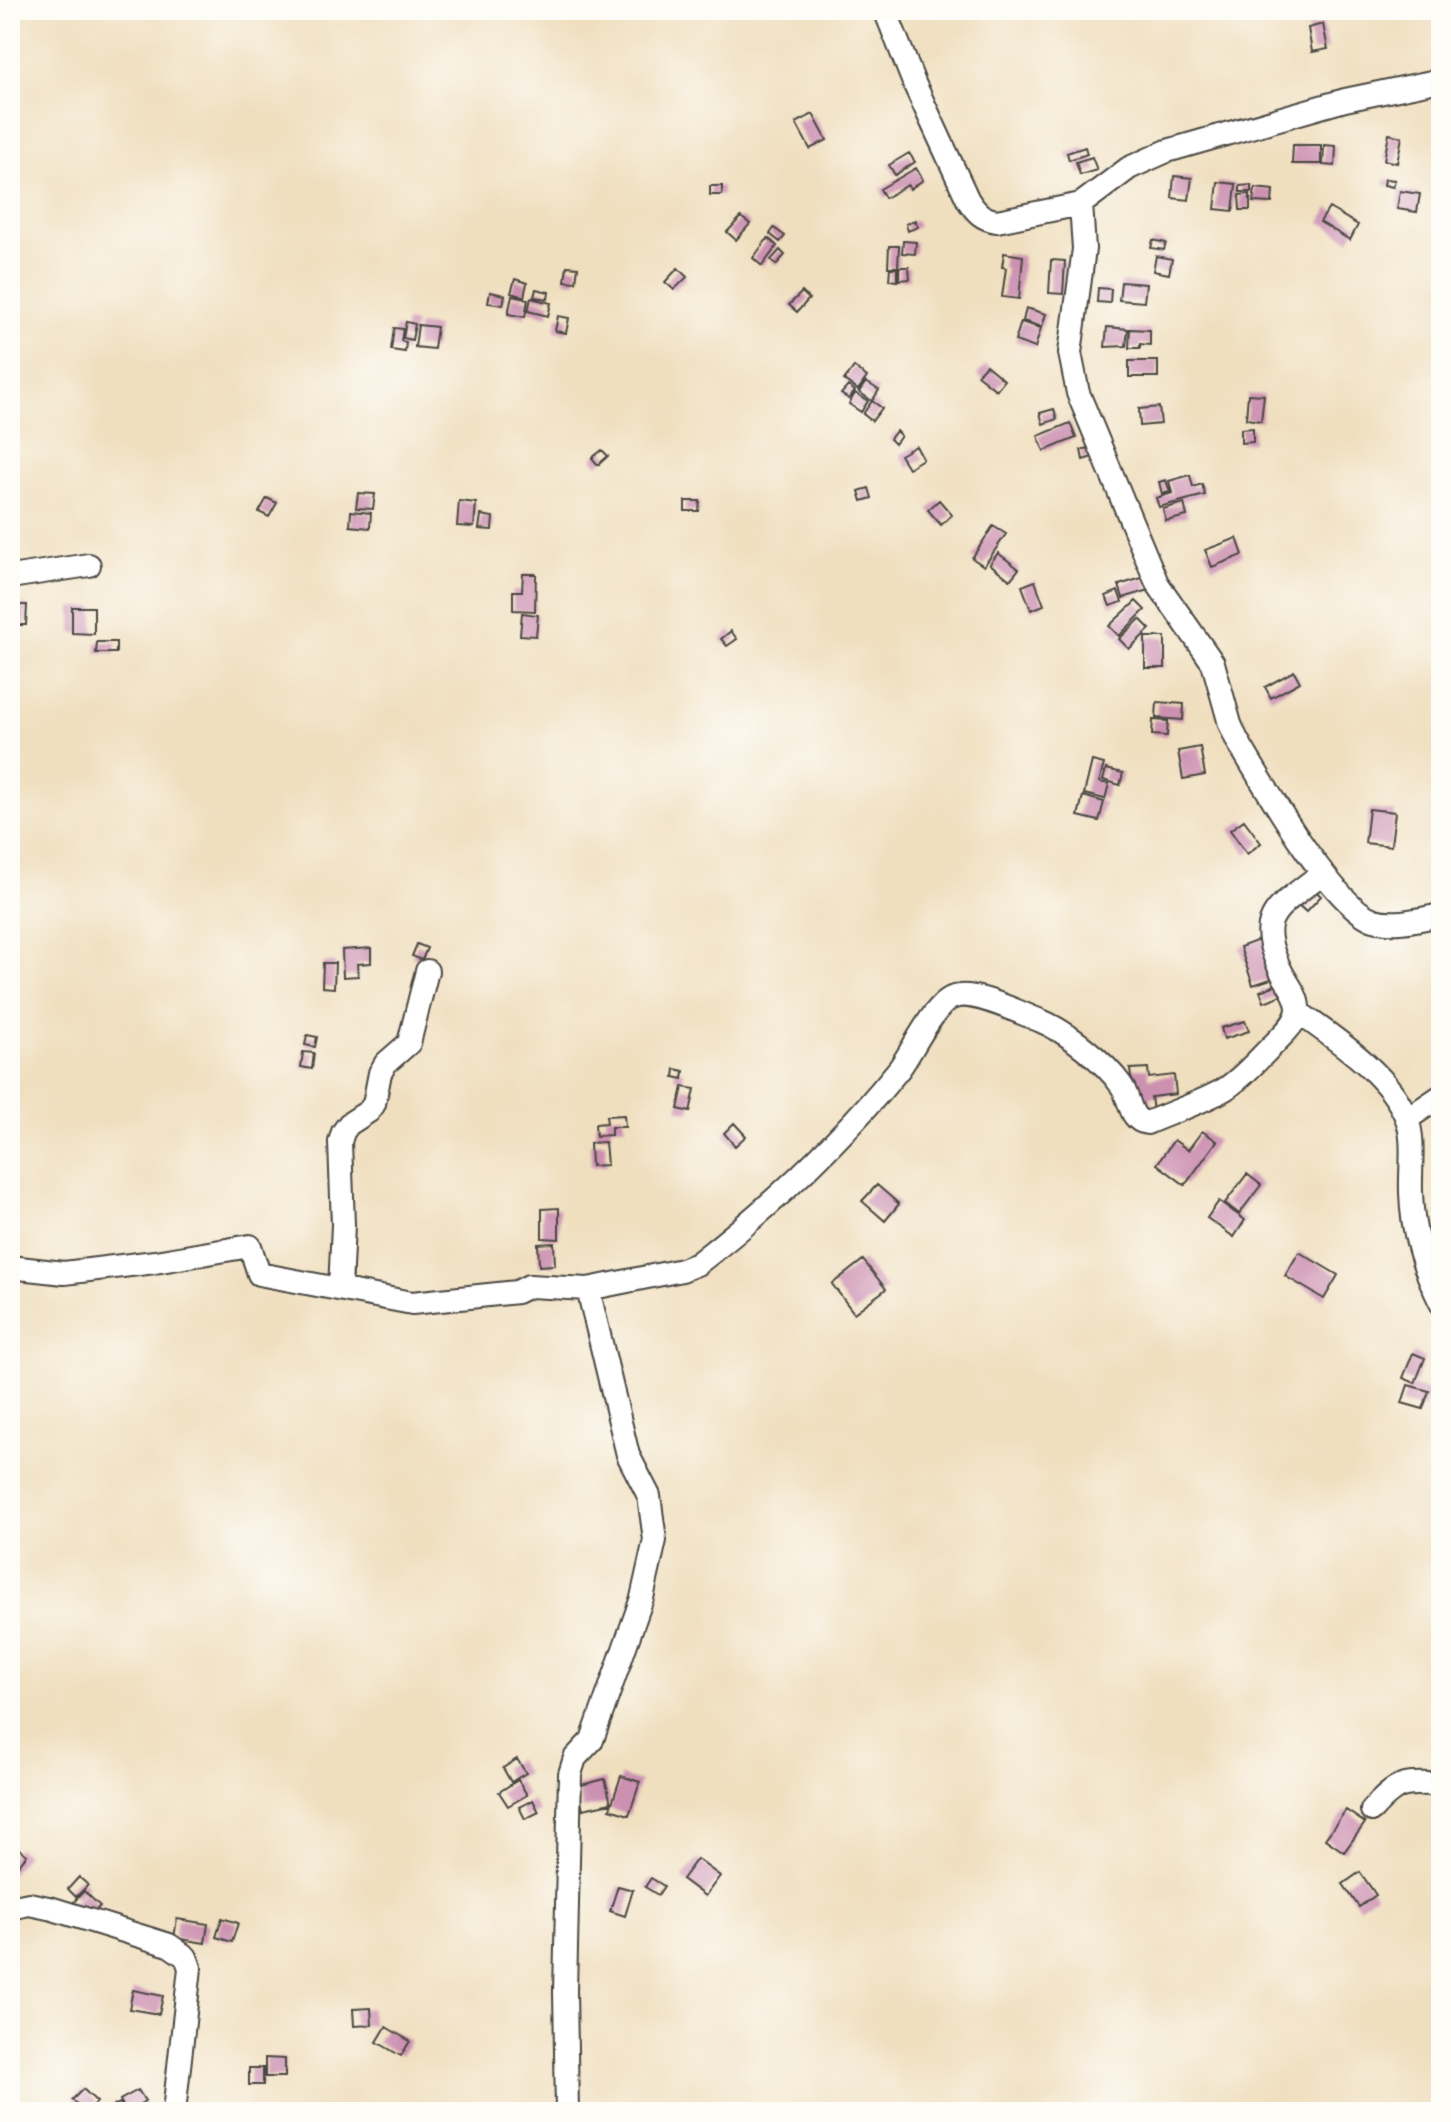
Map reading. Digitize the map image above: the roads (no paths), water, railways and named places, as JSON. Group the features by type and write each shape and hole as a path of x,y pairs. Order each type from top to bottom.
{"street":[{"path":"885,10 914,83 968,200 976,212 986,219 997,221 1081,204 1129,168 1167,151 1345,100 1441,80"},
{"path":"1081,204 1084,249 1070,353 1078,393 1157,583 1213,663 1237,740 1322,873 1348,903 1363,916 1376,921 1441,915"},
{"path":"10,577 89,565"},
{"path":"10,1267 64,1273 250,1246 259,1274 412,1303 517,1292 529,1286 588,1289 682,1270 710,1254 797,1181 900,1067 940,1007 950,998 961,995 983,999 1059,1029 1117,1080 1123,1087 1135,1118 1147,1123 1228,1087 1290,1027 1298,1012 1298,1002 1273,955 1268,928 1271,917 1280,907 1322,873"},
{"path":"340,1289 343,1225 340,1142 343,1132 374,1104 380,1073 386,1063 409,1043 427,971"},
{"path":"1298,1012 1350,1049 1375,1072 1407,1119 1413,1228 1426,1274 1441,1303"},
{"path":"1407,1119 1441,1096"},
{"path":"567,2112 565,1991 570,1774 575,1758 592,1740 642,1598 655,1540 649,1496 628,1455 588,1289"},
{"path":"1372,1810 1396,1786 1408,1783 1441,1784"},
{"path":"10,1908 29,1904 53,1909 169,1945 186,1957 190,1968 174,2112"}],"lane":[{"path":"513,10 529,10"}]}
